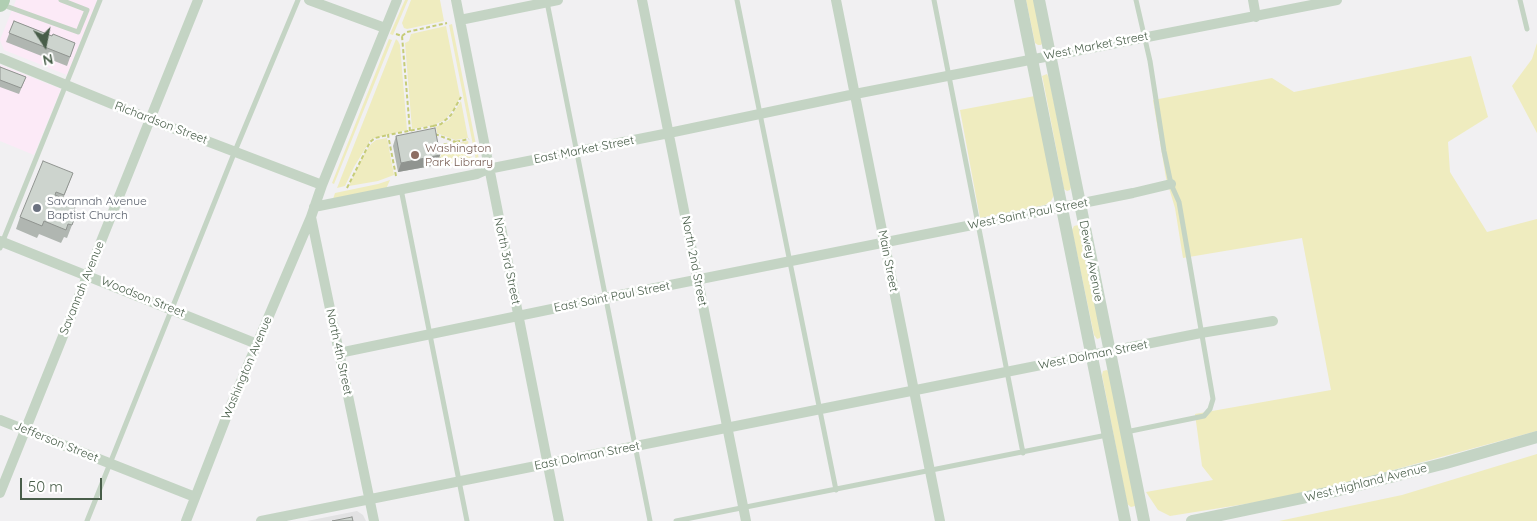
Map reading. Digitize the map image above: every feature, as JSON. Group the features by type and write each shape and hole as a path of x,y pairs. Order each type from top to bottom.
{"main road":[{"path":"0,4 2,0"}],"street":[{"name":"Savannah Avenue","path":"0,493 198,0"},
{"path":"309,0 385,28"},
{"path":"313,212 322,185 397,0"},
{"name":"North 3rd Street","path":"456,0 559,521"},
{"name":"North 2nd Street","path":"642,0 746,521"},
{"name":"Main Street","path":"836,0 940,521"},
{"name":"Dewey Avenue","path":"1020,0 1125,521"},
{"name":"Dewey Avenue","path":"1038,0 1144,521"},
{"path":"1253,0 1256,17"},
{"name":"West Market Street","path":"855,94 1337,0"},
{"path":"460,20 551,1"},
{"name":"Richardson Street","path":"0,58 149,119 322,185"},
{"name":"East Market Street","path":"313,212 401,190 477,174 488,169 669,134 855,94"},
{"name":"West Saint Paul Street","path":"884,243 1171,184"},
{"name":"Washington Avenue","path":"186,521 231,405 313,212"},
{"name":"North 4th Street","path":"313,212 339,353 374,521"},
{"name":"Woodson Street","path":"1,243 87,275 257,344"},
{"name":"East Saint Paul Street","path":"339,353 884,243"},
{"name":"West Dolman Street","path":"913,391 1201,333 1273,322"},
{"name":"East Dolman Street","path":"261,521 913,391"},
{"name":"Jefferson Street","path":"0,420 195,497"},
{"name":"West Highland Avenue","path":"1192,521 1330,492 1446,464 1537,437"}],"lane":[{"path":"0,4 78,32 87,10 61,0"},
{"path":"1,243 67,85 100,0"},
{"path":"87,521 298,0"},
{"path":"737,0 836,490"},
{"path":"934,0 1023,452"},
{"path":"1126,432 1204,416 1210,409 1212,398 1179,202 1171,184 1150,61 1136,0"},
{"path":"1520,0 1526,29"},
{"path":"551,1 576,152 650,521"},
{"path":"401,190 467,521"},
{"path":"676,521 1108,435"}],"path":[{"path":"402,36 407,32 446,23"},
{"path":"396,34 402,36"},
{"path":"402,36 410,131"},
{"path":"347,188 370,142 375,138 441,124 451,115 461,98"},
{"path":"433,126 442,167"},
{"path":"435,134 456,142"},
{"path":"388,136 396,176"},
{"path":"437,146 469,139"}],"shaded area":[{"path":"16,0 97,0 67,75 4,50 0,40"},
{"path":"405,0 408,0 393,35 390,34"},
{"path":"411,0 440,0 444,21 407,29 404,28 402,23"},
{"path":"1026,0 1034,0 1043,42 1041,45 1035,43"},
{"path":"452,24 480,165 478,170 449,25"},
{"path":"446,26 460,97 445,120 434,125 412,129 405,43 409,41 411,34"},
{"path":"389,39 392,40 334,184 332,183"},
{"path":"396,39 400,45 407,130 371,139 345,186 337,188"},
{"path":"1537,43 1537,133 1512,86 1532,59"},
{"path":"1471,56 1488,117 1448,142 1450,172 1487,232 1537,219 1537,431 1345,483 1264,501 1170,516 1158,510 1146,492 1213,480 1202,466 1195,414 1331,390 1302,238 1183,258 1175,208 1166,178 1153,100 1272,78 1294,92"},
{"path":"0,65 61,89 34,155 0,141"},
{"path":"1047,74 1071,187 1067,191 1064,189 1042,76"},
{"path":"1035,96 1054,195 1051,201 1045,205 980,218 960,110"},
{"path":"461,101 468,138 455,140 437,133 436,127 449,120"},
{"path":"387,138 394,175 378,181 349,186 371,144 376,140"},
{"path":"468,141 472,159 443,165 439,147"},
{"path":"390,180 386,189 333,199 335,193"},
{"path":"1078,225 1101,334 1100,338 1097,339 1094,335 1072,230 1074,226"},
{"path":"1107,370 1110,373 1136,503 1135,506 1131,507 1127,504 1102,375 1103,371"},
{"path":"1537,454 1537,521 1279,521 1402,495"},
{"path":"357,511 363,515 366,521 307,521"}],"building":[{"path":"14,21 75,43 70,57 9,33"},
{"path":"0,67 26,77 21,88 0,80"},
{"path":"435,128 440,155 401,163 396,136"},
{"name":"Savannah Avenue Baptist Church","path":"43,161 73,173 64,195 56,192 55,195 76,204 74,211 77,212 72,225 68,224 66,230 44,221 42,226 20,217"},
{"path":"352,517 353,521 332,521"}],"place":[{"name":"Washington Park Library","path":"415,155"},
{"name":"Savannah Avenue Baptist Church","path":"37,208"}]}
